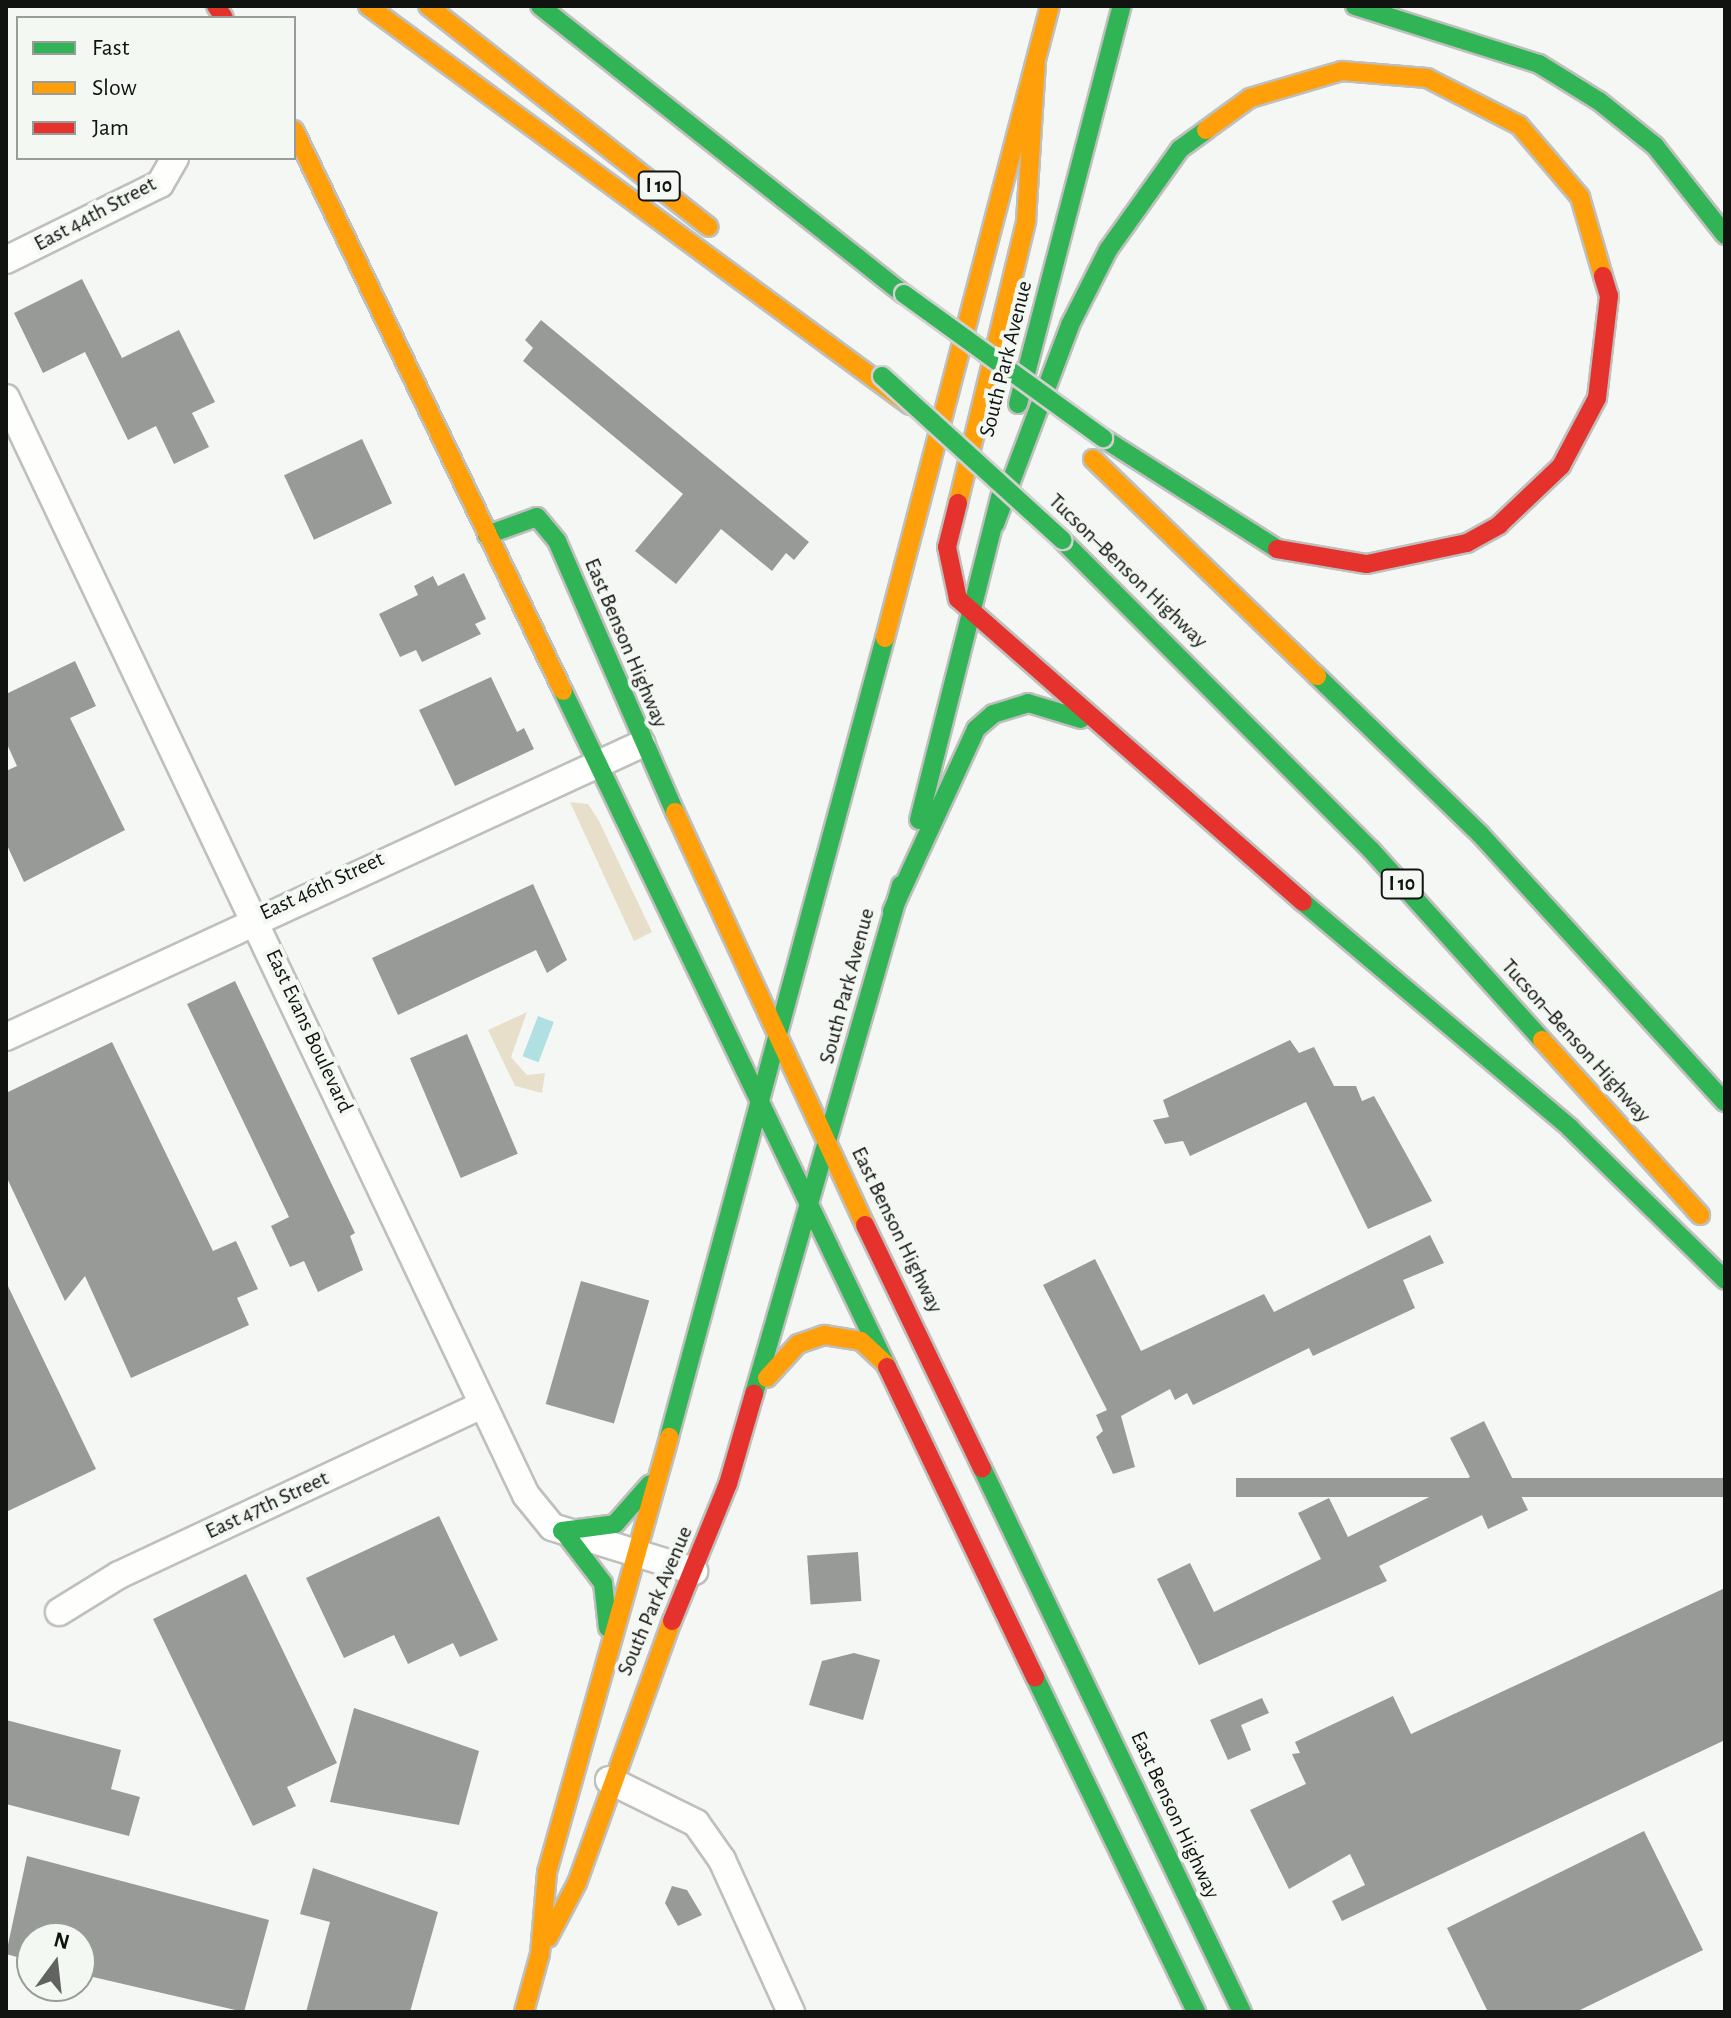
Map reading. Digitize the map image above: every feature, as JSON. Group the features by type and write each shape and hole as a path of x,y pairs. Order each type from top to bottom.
{"main road":[{"path":"368,6 881,380"},
{"name":"Tucson–Benson Highway","path":"428,6 660,186 931,421 1062,540 1371,850 1717,1235"},
{"path":"540,6 904,294 1103,438 1230,525 1293,555 1367,564 1467,543 1499,525 1561,466 1597,398 1609,296 1580,197 1519,125 1427,78 1342,71 1250,98 1180,149 1136,204 1070,325 995,524"},
{"name":"South Park Avenue","path":"524,2012 540,1954 547,1872 778,1042 1050,6"},
{"name":"South Park Avenue","path":"540,1954 577,1883 609,1780 694,1571 755,1401 971,618 995,524 1010,434 1122,6"},
{"path":"1355,6 1539,64 1599,101 1655,146 1725,235"},
{"path":"1036,64 1026,221 947,547 948,572 971,618 1539,1101 1725,1280"},
{"path":"296,134 596,763 762,1096 1196,2012"},
{"path":"904,294 1086,452 1480,834 1725,1102"},
{"name":"East Benson Highway","path":"487,535 525,517 548,525 642,744 778,1042 1242,2012"},
{"path":"892,911 961,752 993,714 1046,704 1109,738"},
{"path":"755,1401 788,1352 824,1335 861,1341 894,1376"},
{"path":"608,1656 603,1583 563,1532 615,1524 658,1473"},
{"path":"1160,1937 1199,1921"}],"street":[{"name":"East 44th Street","path":"6,260 160,184 174,160"},
{"name":"East Evans Boulevard","path":"6,398 256,916 480,1406 526,1495 563,1532 694,1571"},
{"name":"East 46th Street","path":"6,1037 256,916 642,744"},
{"name":"East 47th Street","path":"59,1612 119,1575 480,1406"},
{"path":"609,1780 696,1823 722,1860 791,2012"}],"shaded area":[{"path":"570,802 588,804 599,821 652,932 634,941"},
{"path":"527,1012 511,1057 527,1075 545,1073 542,1093 515,1086 488,1030"}],"water":[{"path":"538,1016 554,1022 538,1062 523,1056"}],"building":[{"path":"82,279 122,358 179,330 215,402 192,413 209,447 174,464 156,426 128,440 85,352 43,373 14,313"},
{"path":"541,320 809,542 794,560 786,553 772,571 721,529 676,584 635,551 683,494 523,361 533,348 525,340"},
{"path":"362,439 392,503 314,540 284,475"},
{"path":"464,573 486,619 475,624 481,634 422,662 416,650 400,657 379,614 418,595 414,586 433,576 438,586"},
{"path":"75,661 96,706 70,718 125,830 24,882 6,843 6,771 17,766 6,742 6,694"},
{"path":"491,677 517,732 524,728 534,749 455,786 419,710"},
{"path":"533,884 567,960 547,973 536,950 398,1015 372,958"},
{"path":"235,981 355,1233 350,1236 363,1270 318,1292 304,1261 290,1267 271,1226 289,1217 187,1004"},
{"path":"467,1034 518,1154 461,1178 410,1058"},
{"path":"1290,1040 1299,1053 1314,1047 1334,1086 1356,1086 1362,1101 1374,1096 1432,1201 1368,1229 1306,1102 1190,1156 1183,1141 1165,1144 1153,1120 1169,1117 1163,1100"},
{"path":"112,1042 213,1251 236,1241 258,1289 237,1298 249,1325 131,1378 85,1276 65,1301 6,1176 6,1093"},
{"path":"1430,1235 1444,1263 1403,1280 1415,1308 1313,1356 1309,1348 1193,1405 1187,1393 1175,1400 1170,1389 1121,1416 1135,1467 1113,1474 1096,1437 1103,1431 1096,1415 1107,1410 1043,1285 1095,1259 1141,1351 1264,1294 1274,1312"},
{"path":"581,1281 649,1301 614,1424 546,1404"},
{"path":"6,1282 96,1469 6,1512"},
{"path":"1484,1421 1528,1510 1488,1529 1482,1515 1379,1566 1387,1581 1199,1665 1157,1579 1190,1563 1214,1612 1321,1559 1298,1513 1329,1498 1348,1537 1470,1477 1450,1438"},
{"path":"1236,1478 1725,1478 1725,1497 1236,1497"},
{"path":"439,1516 498,1640 460,1657 453,1643 408,1664 394,1635 344,1658 306,1578"},
{"path":"858,1552 861,1601 811,1604 807,1556"},
{"path":"246,1574 337,1763 287,1787 296,1806 253,1826 153,1619"},
{"path":"1725,1588 1725,1740 1342,1921 1332,1901 1365,1885 1350,1854 1289,1889 1250,1810 1306,1784 1292,1754 1300,1753 1295,1742 1393,1696 1411,1734"},
{"path":"854,1653 880,1660 863,1720 809,1705 822,1661"},
{"path":"1262,1698 1269,1713 1241,1725 1251,1750 1228,1760 1210,1720"},
{"path":"354,1708 479,1751 459,1825 330,1802"},
{"path":"6,1720 121,1750 111,1789 140,1797 129,1836 6,1804"},
{"path":"1644,1831 1703,1950 1576,2012 1488,2012 1447,1928"},
{"path":"27,1856 269,1920 244,2012 96,1978 96,1922 16,1922 16,1957 6,1954"},
{"path":"313,1868 438,1912 410,2012 306,2012 330,1922 300,1914"},
{"path":"672,1886 687,1890 702,1915 678,1926 665,1903"}],"traffic: fast":[{"path":"540,6 904,294"},
{"path":"1018,404 1122,6"},
{"path":"1355,6 1539,64 1599,101 1655,146 1725,235"},
{"path":"995,524 1070,325 1108,250 1180,149 1206,130"},
{"path":"904,294 1103,438"},
{"path":"882,376 1062,540"},
{"path":"1103,438 1277,549"},
{"path":"919,820 1000,497"},
{"path":"487,535 537,517 557,541 675,812"},
{"path":"1062,540 1371,850 1542,1040"},
{"path":"669,1437 885,638"},
{"path":"1317,676 1480,834 1725,1102"},
{"path":"563,691 887,1367"},
{"path":"892,911 976,729 993,714 1028,703 1081,719"},
{"path":"754,1394 901,885"},
{"path":"1303,902 1570,1128 1725,1280"},
{"path":"982,1468 1242,2012"},
{"path":"562,1531 615,1524 650,1484"},
{"path":"564,1532 603,1583 608,1628"},
{"path":"1035,1677 1196,2012"}],"traffic: slow":[{"path":"368,6 910,405"},
{"path":"428,6 709,227"},
{"path":"885,638 1050,6"},
{"path":"958,503 1026,221 1036,64"},
{"path":"1206,130 1250,98 1342,71 1427,78 1519,125 1580,197 1603,276"},
{"path":"296,134 563,691"},
{"path":"1093,459 1317,676"},
{"path":"675,812 865,1225"},
{"path":"1542,1040 1700,1215"},
{"path":"767,1378 798,1344 824,1335 861,1341 885,1363"},
{"path":"524,2012 540,1954 547,1872 669,1437"},
{"path":"548,1938 577,1883 672,1621"}],"traffic: jam":[{"path":"216,6 223,16"},
{"path":"1277,549 1367,564 1467,543 1499,525 1561,466 1597,398 1609,296 1603,276"},
{"path":"958,503 947,547 958,599 1303,902"},
{"path":"865,1225 982,1468"},
{"path":"887,1367 1035,1677"},
{"path":"672,1621 728,1484 754,1394"}]}
